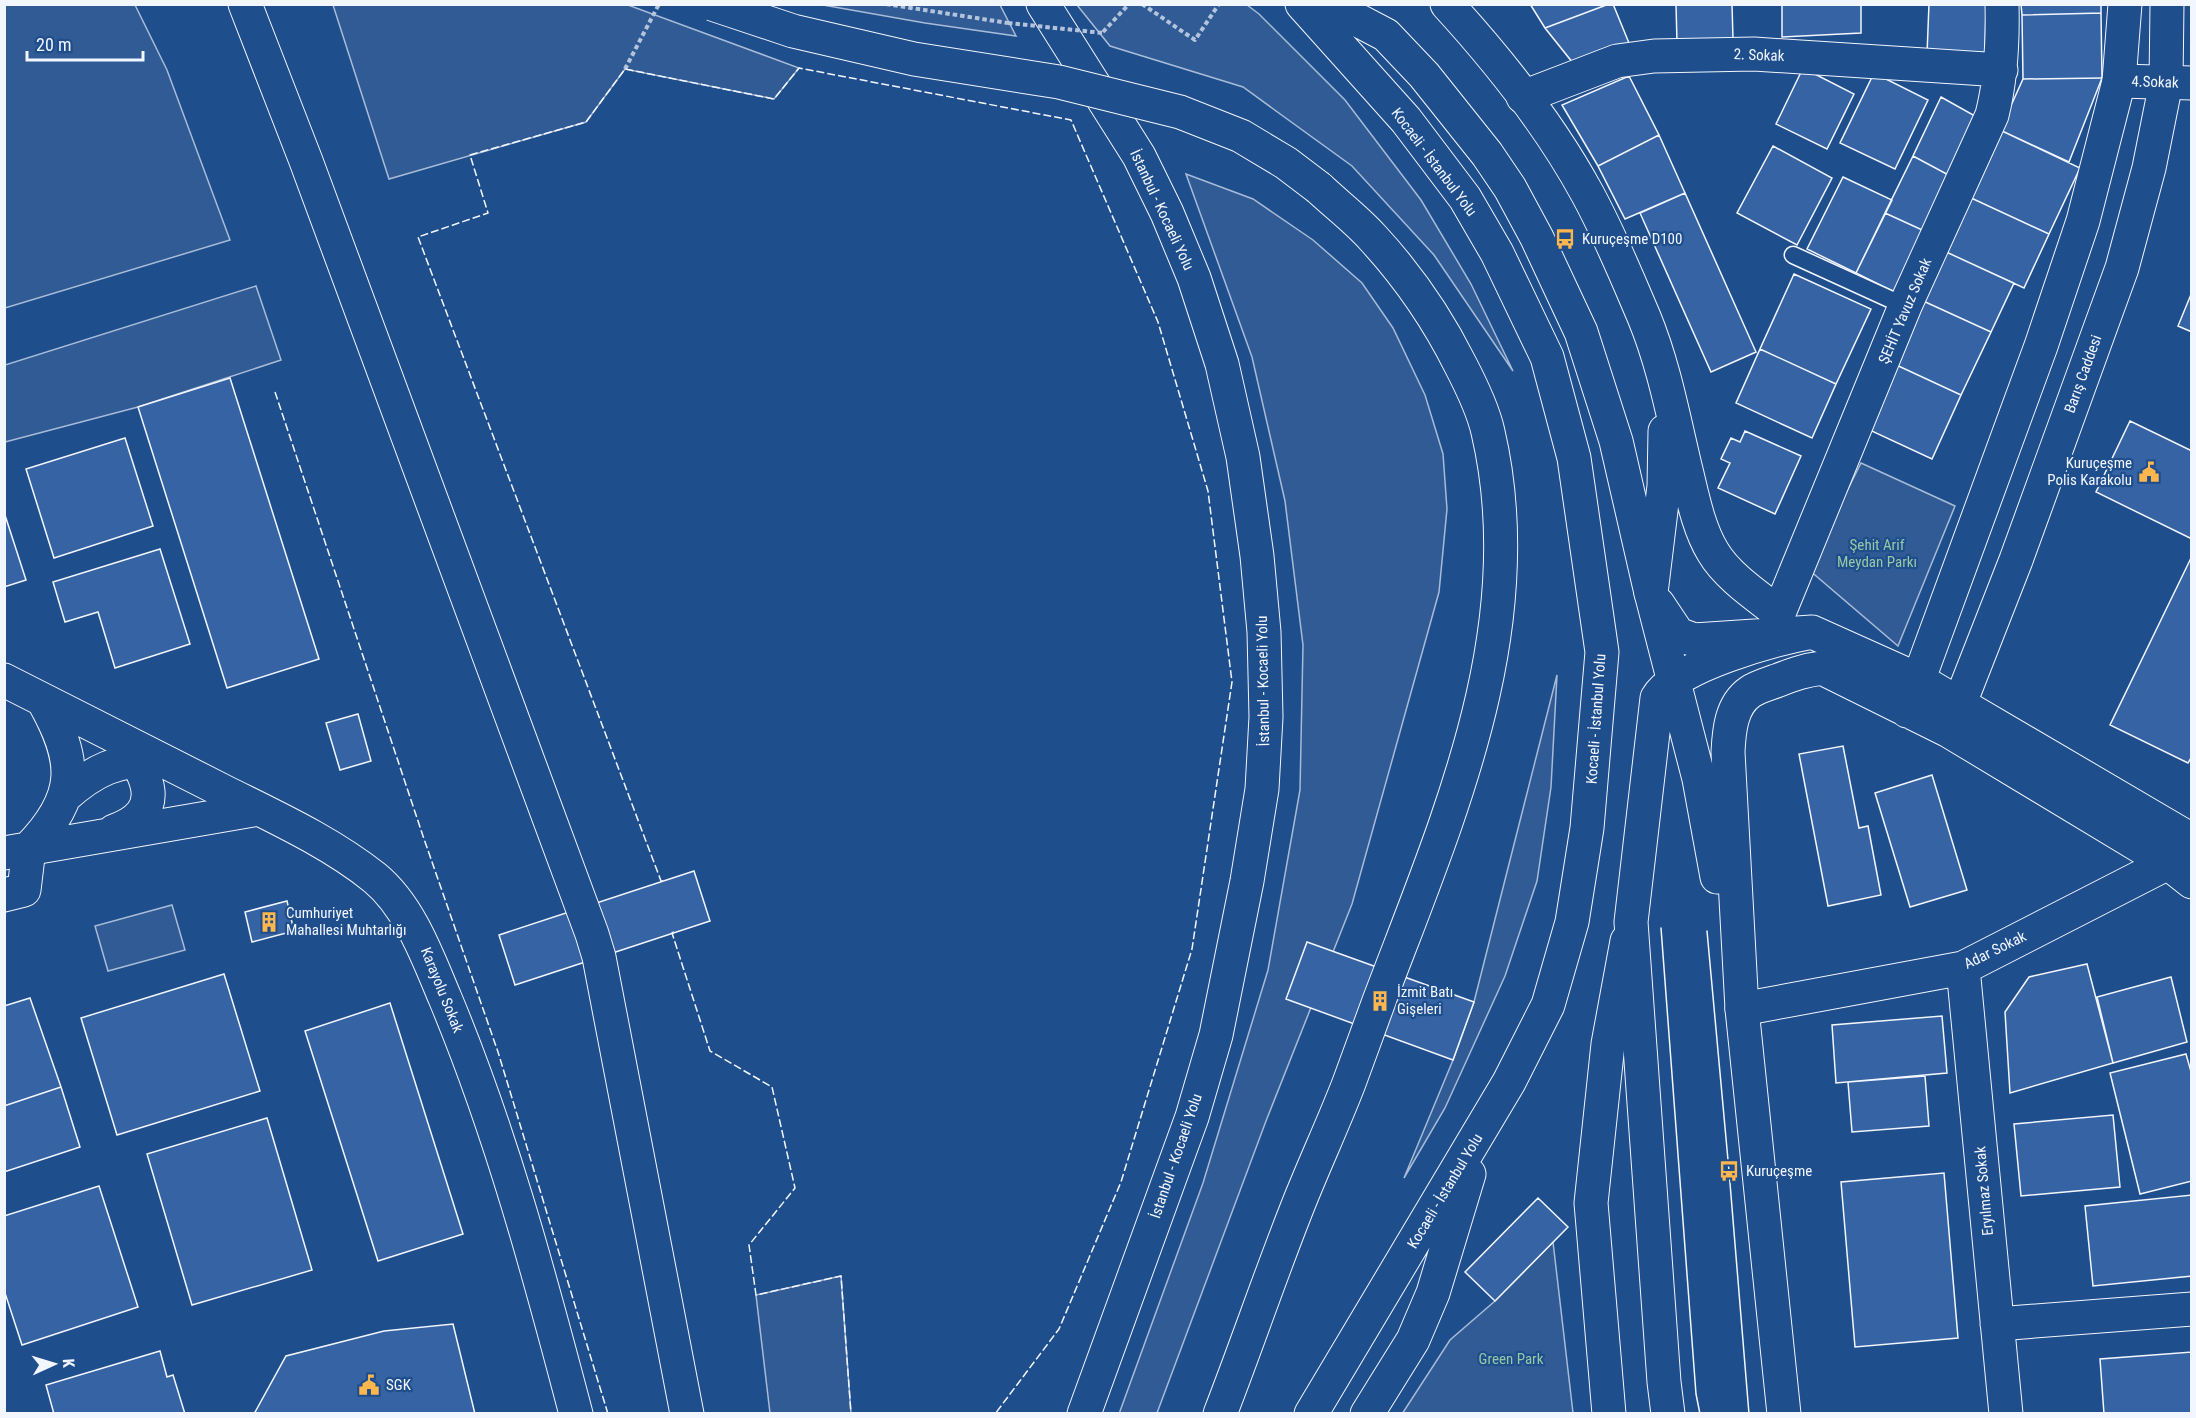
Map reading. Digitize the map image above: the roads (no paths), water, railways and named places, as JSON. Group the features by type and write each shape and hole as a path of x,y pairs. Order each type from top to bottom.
{"main road":[{"path":"245,4 306,161 592,934 604,980 687,1413"},
{"path":"712,4 793,31 914,59 1059,82 1180,112 1240,136 1286,163 1319,188 1371,236 1407,277 1442,328 1468,379 1488,429 1497,484 1500,591 1494,646 1482,708 1424,889 1295,1212 1220,1413"},
{"name":"İstanbul - Kocaeli Yolu","path":"1043,4 1139,156 1167,213 1194,278 1222,364 1242,457 1257,556 1264,632 1266,706 1262,789 1247,881 1216,1035 1192,1117 1084,1413"},
{"name":"Kocaeli - İstanbul Yolu","path":"1302,4 1406,120 1465,198 1497,253 1547,357 1574,459 1602,652 1587,828 1572,922 1548,1005 1484,1126 1311,1413"},
{"path":"1327,4 1386,36 1424,75 1487,154 1510,188 1526,218 1581,332 1616,441 1651,592 1699,779 1742,1009"},
{"path":"1447,4 1489,50 1564,153 1613,244 1645,320 1667,384 1664,486 1651,592 1678,634 1694,640 1812,632 1919,680 1954,717 2183,856"},
{"name":"ŞEHİT Yavuz Sokak","path":"1667,384 1691,488 1713,552 1740,582 1779,613 1905,306 1992,115 2001,70 2002,4"},
{"path":"1907,711 2037,357 2083,221 2119,81 2126,4"},
{"name":"Barış Caddesi","path":"1954,717 2016,560 2122,268 2149,168 2179,83 2167,4"},
{"name":"2. Sokak","path":"1523,97 1617,61 1654,56 1754,54 2001,70"},
{"name":"4.Sokak","path":"2119,81 2179,83"},
{"path":"1609,1413 1591,1203 1608,1044 1631,922 1657,698 1661,691 1673,681 1698,669 1777,639 1812,632"},
{"path":"1784,1413 1742,1009 1728,752 1730,725 1739,704 1750,692 1805,670 1822,668 1907,711 1954,717"},
{"name":"Karayolu Sokak","path":"4,680 140,753 292,825 376,879 397,904 420,938 459,1032 497,1140 540,1280 576,1413"},
{"path":"17,851 55,818 65,796 68,774 66,752 58,728 42,700"},
{"path":"65,796 82,781 99,771 140,753 148,793 146,806 139,818 127,826 100,836"},
{"path":"17,851 259,809"},
{"path":"4,895 24,890 17,851"},
{"name":"Adar Sokak","path":"1742,1009 1963,968 2183,856"},
{"path":"1631,922 1668,1413"},
{"name":"Eryılmaz Sokak","path":"1963,968 2006,1413"},
{"path":"1367,1413 1413,1340 1433,1293 1484,1126"},
{"path":"1997,1324 2192,1309"}],"lane":[{"path":"1793,255 1905,306"}],"tram line":[{"path":"1661,928 1696,1394 1700,1414"},
{"path":"1707,931 1749,1414"}],"place":[{"name":"Kuruçeşme D100","path":"1565,239"},
{"name":"Kuruçeşme Polis Karakolu","path":"2149,472"},
{"name":"Cumhuriyet Mahallesi Muhtarlığı","path":"269,922"},
{"name":"İzmit Batı Gişeleri","path":"1380,1001"},
{"name":"Kuruçeşme","path":"1729,1171"},
{"name":"SGK","path":"369,1385"}],"park label":[{"name":"Şehit Arif Meydan Parkı","path":"1877,554"},
{"name":"Green Park","path":"1511,1359"}]}
